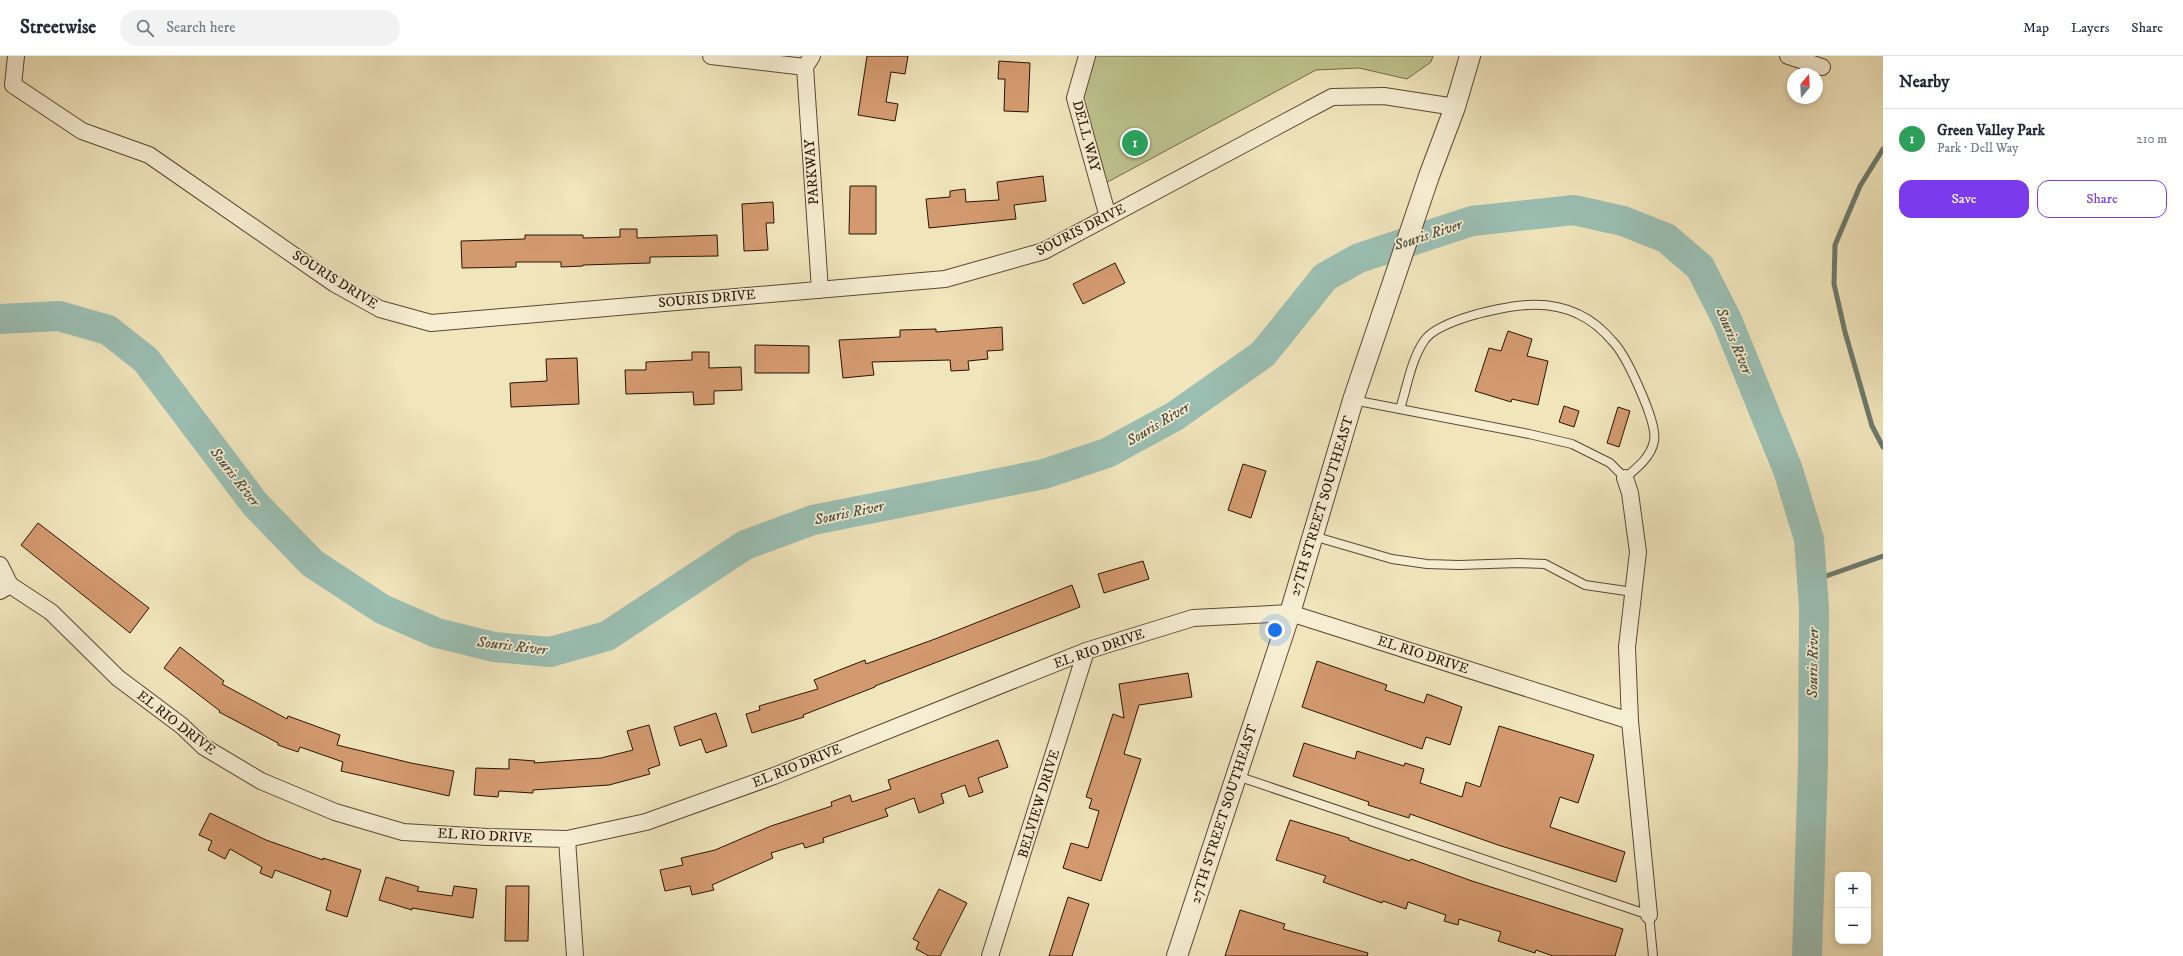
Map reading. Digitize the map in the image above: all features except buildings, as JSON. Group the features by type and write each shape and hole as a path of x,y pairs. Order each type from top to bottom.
{"street":[{"name":"SOURIS DRIVE","path":"16,56 6,87 82,131 149,156 335,284 380,309 431,323 945,279 1044,251 1332,97 1384,96 1455,107"},
{"path":"711,56 808,61"},
{"name":"DELL WAY","path":"1087,56 1074,98 1108,217"},
{"name":"27TH STREET SOUTHEAST","path":"1177,956 1290,613 1353,400 1429,176 1455,107 1470,56"},
{"path":"1788,56 1822,67"},
{"name":"PARKWAY","path":"808,61 820,290"},
{"path":"1625,478 1630,493 1638,552 1627,647 1630,721 1649,915"},
{"name":"EL RIO DRIVE","path":"0,565 5,588 51,612 118,678 182,726 204,747 261,781 335,812 403,832 487,837 567,839 646,822 774,776 1086,651 1193,618 1290,613 1630,721"},
{"name":"BELVIEW DRIVE","path":"990,956 1086,651"},
{"path":"567,839 575,956"}],"lane":[{"path":"1353,400 1529,434 1572,444 1610,463 1625,478 1646,460 1654,440 1652,421 1632,372 1616,345 1596,325 1577,313 1549,305 1525,304 1466,317 1442,327 1425,339 1418,352 1400,409"},
{"path":"1313,536 1392,559 1427,564 1545,564 1585,585 1633,592"},
{"path":"1237,776 1649,915 1653,956"}],"green space":[{"path":"1094,56 1433,56 1431,62 1407,79 1359,68 1316,70 1102,185 1078,100"}],"waterway":[{"path":"1883,149 1860,186 1835,245 1834,284 1845,332 1872,426 1883,447"},
{"name":"Souris River","path":"0,319 59,316 108,330 146,360 255,504 312,563 382,609 437,633 494,647 550,652 607,636 745,545 813,520 1044,474 1107,453 1175,416 1263,354 1325,277 1359,258 1472,221 1574,210 1623,221 1666,238 1700,267 1727,320 1788,470 1809,539 1814,607 1813,764 1807,956"},
{"path":"1812,581 1883,556"}],"place":[{"name":"Green Valley Park","path":"1135,143"}]}
